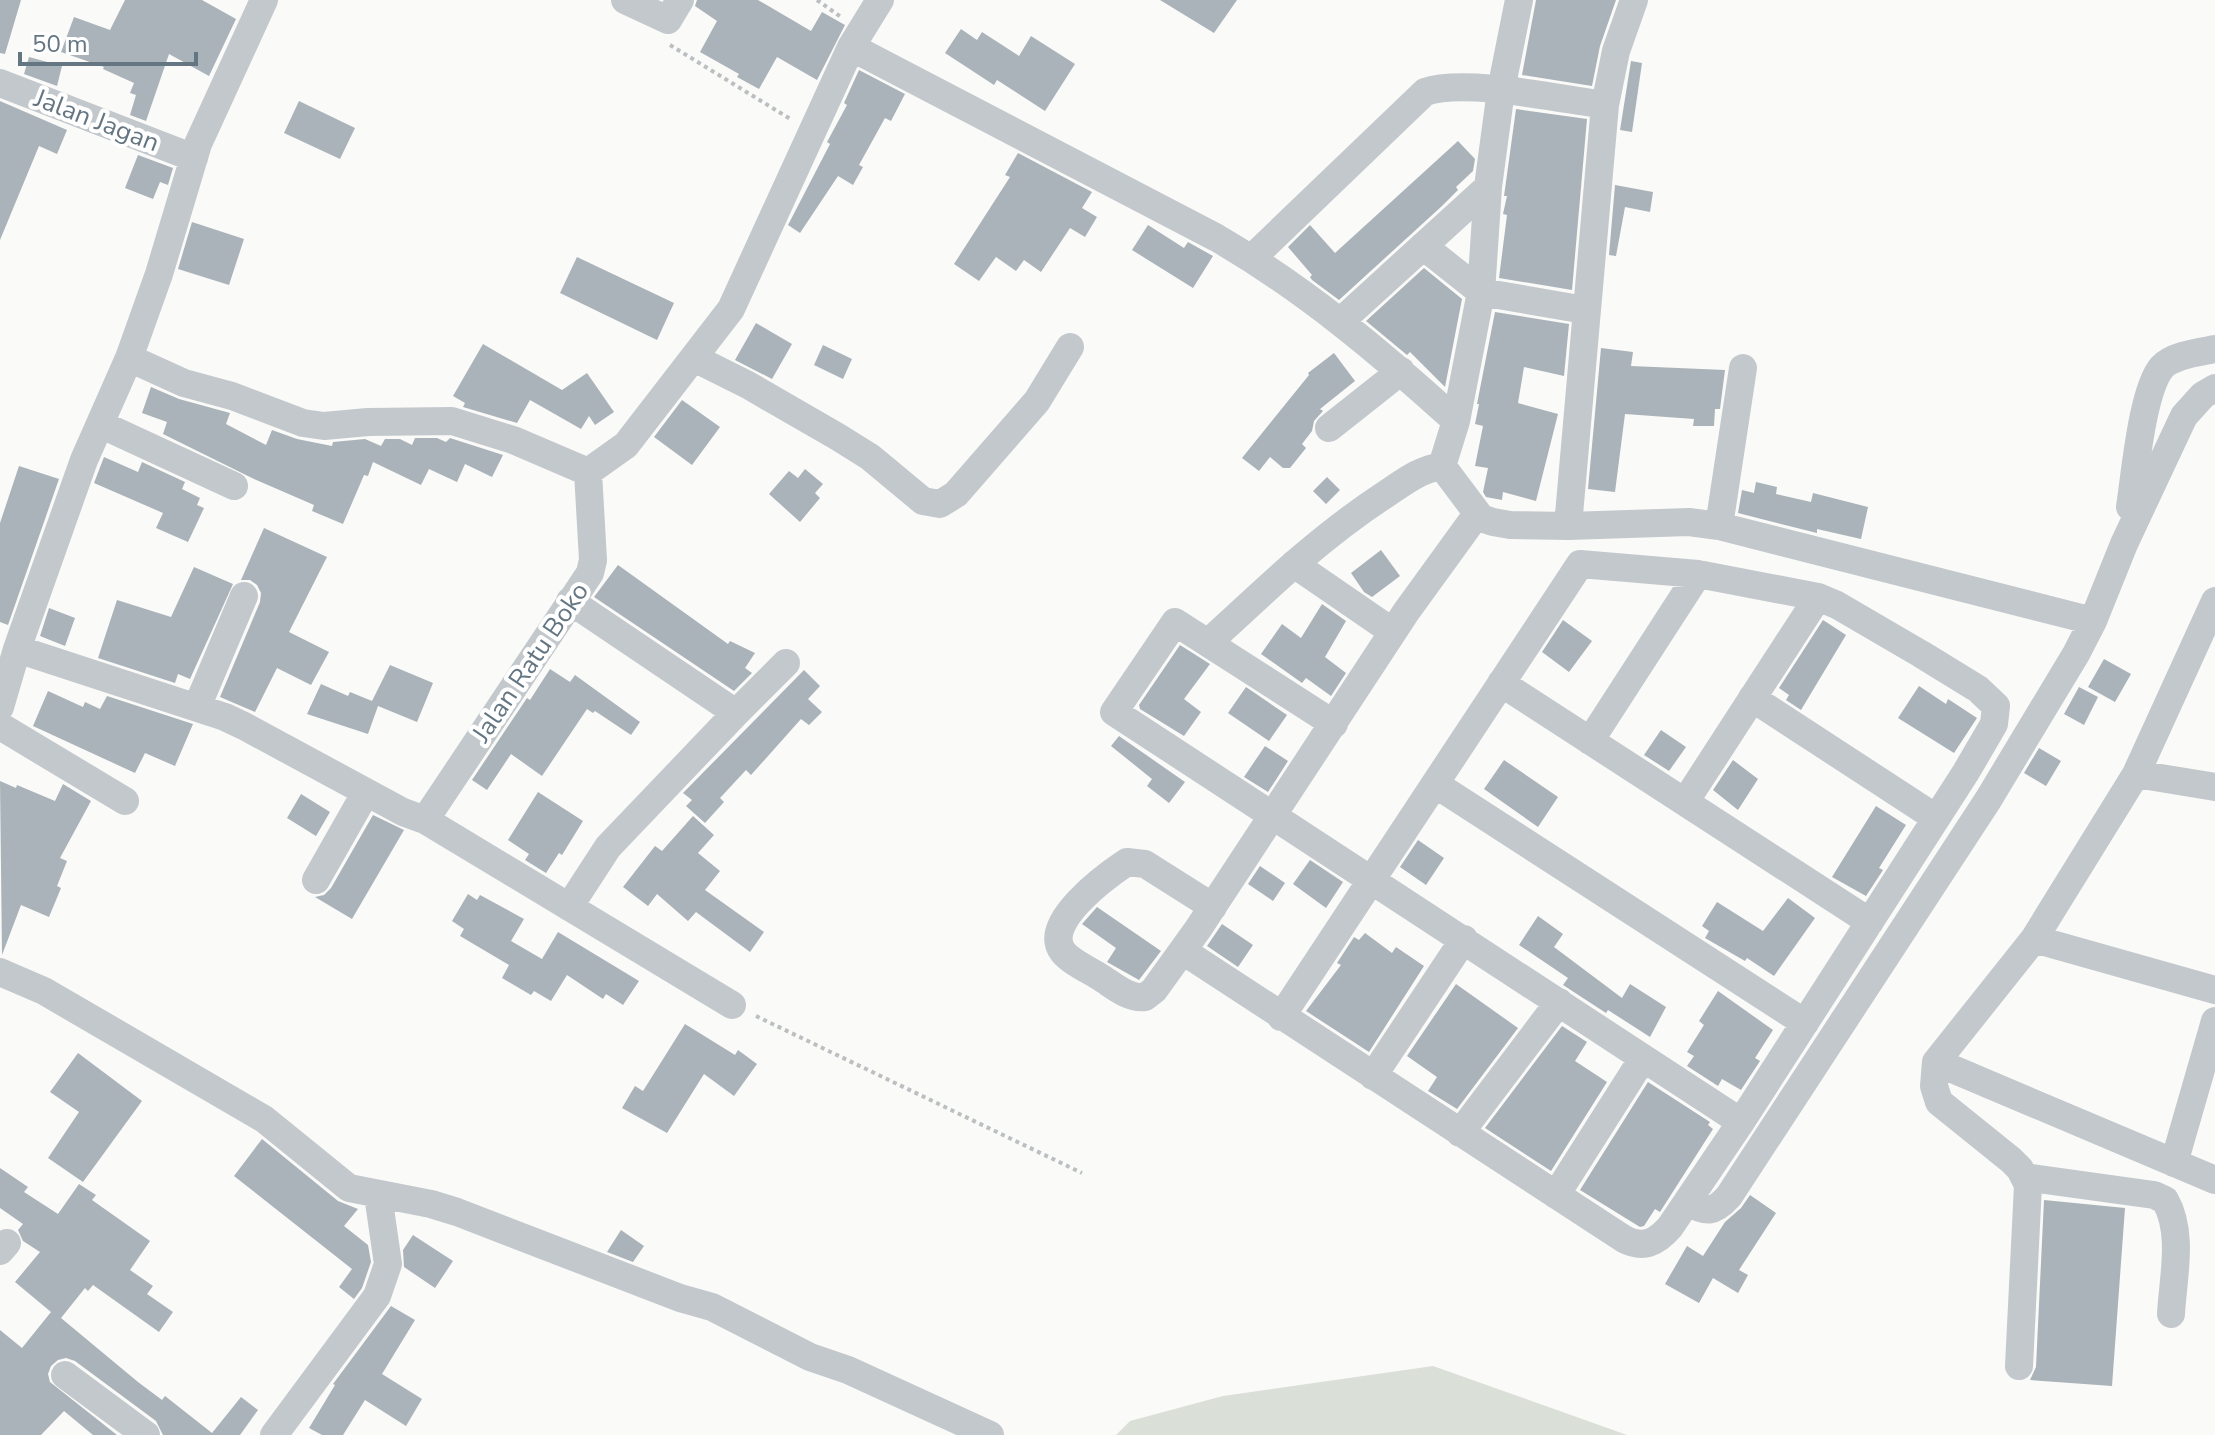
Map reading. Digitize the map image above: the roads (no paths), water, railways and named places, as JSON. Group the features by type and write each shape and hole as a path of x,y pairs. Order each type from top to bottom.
{"street":[{"path":"0,707 17,649 84,460 129,358 159,274 194,158 264,0"},
{"path":"625,0 674,10"},
{"path":"129,358 184,383 232,396 303,423 324,426 452,421 513,440 588,472 626,445 731,309 851,47 880,0"},
{"path":"1442,466 1456,421 1481,292 1488,187 1501,90 1519,0"},
{"path":"1570,578 1560,526 1605,105 1616,51 1634,0"},
{"path":"851,47 1252,258 1341,321 1456,421"},
{"name":"Jalan Jagan","path":"0,83 194,158"},
{"path":"1252,258 1425,92 1451,88 1501,90 1605,105"},
{"path":"1341,321 1488,187"},
{"path":"1423,246 1481,292 1585,310"},
{"path":"694,358 838,437 870,457 923,501 940,504 956,494 1037,401 1070,347"},
{"path":"2124,544 2147,400 2154,381 2162,366 2171,361 2215,349"},
{"path":"1719,526 1743,368"},
{"path":"1329,428 1401,371"},
{"path":"1687,1202 1709,1212 1716,1210 1729,1196 1988,800 2093,621 2124,544 2184,416 2203,395 2215,388"},
{"path":"100,424 234,486"},
{"path":"1442,466 1477,514 1493,522 1560,526 1689,522 1719,526 2093,621"},
{"path":"1208,643 1347,520 1424,469 1442,466"},
{"name":"Jalan Ratu Boko","path":"425,820 592,567 588,472"},
{"path":"1213,907 1145,864 1133,862 1119,868 1074,906 1060,927 1059,942 1065,955 1129,995 1140,998 1154,990 1213,907 1393,632 1477,514"},
{"path":"1294,564 1393,632"},
{"path":"1183,951 1281,1017 1624,1239 1641,1245 1661,1237 1741,1122 1994,724 1996,706 1978,689 1921,654 1818,597 1698,574 1580,564 1281,1017"},
{"path":"1590,741 1698,574"},
{"path":"197,707 244,596"},
{"path":"1685,802 1818,597"},
{"path":"570,601 736,713"},
{"path":"2019,1366 2028,1185 2011,1160 1939,1102 1934,1086 1936,1062 2034,939 2136,774 2215,601"},
{"path":"1334,724 1175,622 1114,712 1741,1122"},
{"path":"17,649 197,707 244,726 425,820 732,1005"},
{"path":"569,907 608,847 786,663"},
{"path":"1501,683 1870,922"},
{"path":"1752,698 1936,818"},
{"path":"0,726 125,801"},
{"path":"2136,774 2215,787"},
{"path":"1435,784 1805,1023"},
{"path":"316,880 366,792"},
{"path":"1373,1076 1464,939"},
{"path":"2034,939 2215,990"},
{"path":"0,972 44,991 264,1119 349,1188 457,1212 680,1298 712,1307 810,1357 848,1370 990,1435"},
{"path":"1460,1133 1559,1002"},
{"path":"2174,1163 2215,1021"},
{"path":"1556,1195 1643,1058"},
{"path":"1936,1062 2215,1180"},
{"path":"2024,1177 2154,1195 2165,1200 2175,1222 2176,1240 2171,1314"},
{"path":"274,1435 377,1296 388,1264 378,1195"},
{"path":"65,1375 146,1435"}]}
